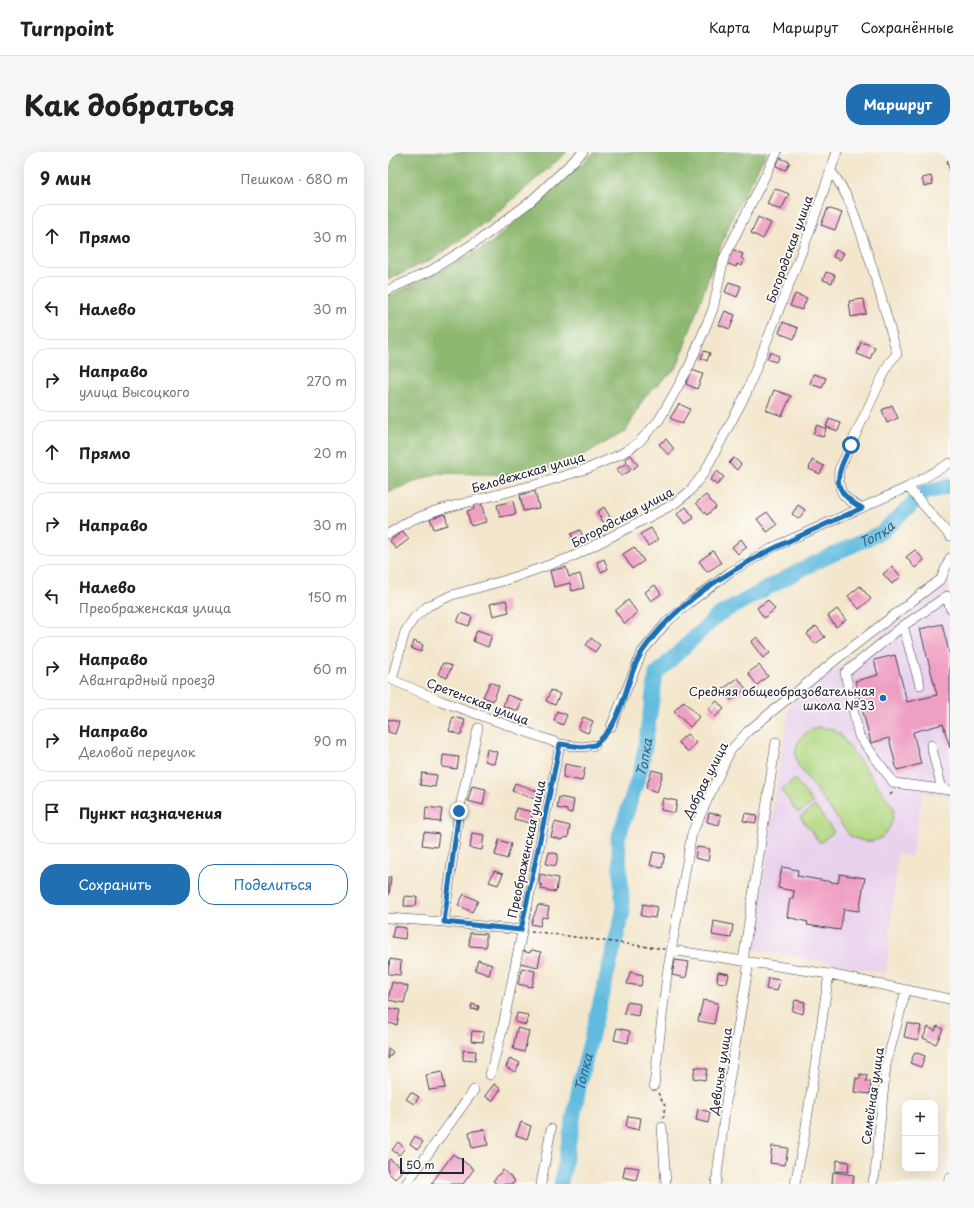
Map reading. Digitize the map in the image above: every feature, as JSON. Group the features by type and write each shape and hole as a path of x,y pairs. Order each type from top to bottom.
{"street":[{"path":"388,290 430,271 482,238 530,202 583,152"},
{"name":"Беловежская улица","path":"388,534 409,521 438,510 538,484 589,468 621,454 638,443 659,420 688,368 713,308 724,258 777,152"},
{"name":"Богородская улица","path":"390,678 405,632 414,618 428,606 452,595 506,580 572,557 674,504 689,492 704,473 746,394 803,247 837,152"},
{"path":"830,170 841,185 851,204 871,263 897,354 889,363 839,470 838,482 842,494 862,508"},
{"path":"611,727 642,652 666,623 730,572 776,546 908,487 950,463"},
{"path":"908,487 950,536"},
{"name":"Добрая улица","path":"654,1086 667,974 685,865 692,833 730,751 748,731 838,658 941,579 950,558"},
{"path":"931,745 946,790 894,783 859,736 845,673 903,626 947,596 950,608"},
{"path":"903,626 920,685"},
{"name":"Сретенская улица","path":"390,678 441,701 560,744 582,747 595,745"},
{"path":"444,922 459,811 478,728"},
{"name":"Девичья улица","path":"716,1184 727,1094 776,742"},
{"name":"Преображенская улица","path":"490,1075 502,1031 521,930 560,744"},
{"path":"388,918 521,930"},
{"path":"671,950 829,974 950,998"},
{"path":"795,1184 805,1132 829,974"},
{"name":"Семейная улица","path":"872,1184 886,1065 906,990"},
{"path":"406,1184 474,1090"},
{"path":"662,1127 666,1184"},
{"path":"541,1184 551,1129"},
{"path":"947,1184 950,1178"}],"path":[{"path":"595,745 611,727"},
{"path":"521,930 671,950"},
{"path":"654,1086 665,1106 662,1127"}],"shaded area":[{"path":"950,581 950,796 923,792 912,856 898,854 886,973 754,949 769,835 789,706"}],"green space":[{"path":"388,152 567,152 490,219 434,258 388,280"},
{"path":"595,152 767,152 734,213 712,268 677,367 645,396 626,431 567,464 522,475 438,473 388,492 388,296 412,286 489,245"},
{"path":"818,727 832,729 840,734 894,808 890,826 881,837 868,841 859,840 850,836 798,765 796,752 799,741 807,732"},
{"path":"795,779 813,803 798,813 781,790"},
{"path":"815,806 834,832 820,843 800,817"}],"building":[{"path":"780,158 790,162 786,170 776,166"},
{"path":"950,160 950,171 947,161"},
{"path":"931,176 933,184 924,186 922,178"},
{"path":"774,188 789,194 781,210 767,204"},
{"path":"828,208 842,213 835,230 821,225"},
{"path":"758,217 771,223 763,239 751,233"},
{"path":"732,249 743,254 741,258 744,260 742,266 737,264 736,267 726,263"},
{"path":"836,250 844,253 840,260 833,257"},
{"path":"826,272 835,275 832,283 823,280"},
{"path":"729,282 741,286 737,297 725,292"},
{"path":"795,294 807,298 802,310 790,306"},
{"path":"864,299 866,314 851,317 849,301"},
{"path":"725,311 735,315 730,329 719,325"},
{"path":"783,322 798,328 794,339 779,333"},
{"path":"861,342 875,347 870,359 857,354"},
{"path":"704,351 710,353 707,361 701,358"},
{"path":"770,352 779,356 776,362 767,359"},
{"path":"692,370 703,374 697,389 686,384"},
{"path":"813,374 826,378 822,388 810,384"},
{"path":"774,390 791,396 782,416 766,410"},
{"path":"679,404 690,409 682,424 670,418"},
{"path":"892,405 898,418 887,423 882,410"},
{"path":"829,419 841,423 838,431 826,427"},
{"path":"817,425 826,429 823,437 813,434"},
{"path":"666,439 674,449 668,455 659,444"},
{"path":"631,455 638,465 632,470 625,459"},
{"path":"734,458 741,464 737,470 729,463"},
{"path":"812,460 824,466 820,474 809,469"},
{"path":"625,464 630,471 621,476 617,469"},
{"path":"717,471 724,477 717,485 710,480"},
{"path":"535,491 539,508 523,511 520,495"},
{"path":"706,495 716,507 707,515 696,503"},
{"path":"513,501 516,514 500,517 497,505"},
{"path":"481,502 486,522 471,526 467,511 474,509 473,504"},
{"path":"798,505 805,510 799,519 792,514"},
{"path":"604,507 610,517 603,522 597,512"},
{"path":"686,507 694,518 685,524 677,514"},
{"path":"767,512 777,525 767,532 757,519"},
{"path":"445,514 448,525 434,529 430,518"},
{"path":"651,528 658,540 648,546 640,534"},
{"path":"580,530 583,537 574,541 571,534"},
{"path":"403,531 409,539 396,549 390,541"},
{"path":"741,539 747,547 738,554 732,547"},
{"path":"634,547 644,561 632,569 623,554"},
{"path":"915,550 924,560 915,568 906,557"},
{"path":"713,551 721,563 707,572 699,561"},
{"path":"604,559 608,569 601,572 597,562"},
{"path":"892,566 901,577 892,584 883,574"},
{"path":"566,567 569,577 580,574 584,588 572,591 570,583 554,587 550,571"},
{"path":"655,585 661,594 651,601 645,592"},
{"path":"860,586 871,599 859,609 848,596"},
{"path":"506,600 509,612 493,616 490,604"},
{"path":"628,600 637,612 625,624 615,611"},
{"path":"768,600 775,609 764,618 757,608"},
{"path":"837,609 846,620 836,627 828,616"},
{"path":"461,613 472,617 469,626 457,622"},
{"name":"Средняя общеобразовательная школа №33","path":"942,624 950,656 950,748 943,724 913,732 921,764 897,770 889,738 871,743 855,681 878,675 874,660 895,655 907,702 937,695 920,629"},
{"path":"816,626 825,637 815,644 807,634"},
{"path":"477,630 492,635 488,647 473,641"},
{"path":"757,637 770,653 763,658 751,642"},
{"path":"591,638 600,645 595,652 586,645"},
{"path":"414,641 423,645 421,652 411,648"},
{"path":"443,663 452,666 447,678 438,674"},
{"path":"759,665 768,676 757,685 748,673"},
{"path":"738,678 746,689 731,700 723,689"},
{"path":"490,682 499,686 493,701 483,697"},
{"path":"551,690 560,694 555,705 546,701"},
{"path":"507,695 522,700 518,711 503,706"},
{"path":"684,701 699,717 690,727 674,711"},
{"path":"717,701 724,709 715,717 708,709"},
{"path":"557,711 567,715 563,725 554,721"},
{"path":"453,717 465,720 461,735 449,731"},
{"path":"583,717 593,721 588,733 578,729"},
{"path":"388,719 399,722 395,734 388,732"},
{"path":"687,734 696,743 688,752 678,742"},
{"path":"487,749 497,752 494,764 485,761"},
{"path":"443,755 459,757 457,769 442,767"},
{"path":"565,764 585,768 582,781 563,777"},
{"path":"652,770 663,773 657,792 646,788"},
{"path":"422,773 437,775 435,787 420,785"},
{"path":"515,783 537,791 535,799 512,791"},
{"path":"472,786 486,789 483,805 468,801"},
{"path":"559,797 574,800 572,813 567,812 567,810 557,808"},
{"path":"663,798 677,801 675,813 661,810"},
{"path":"426,807 442,809 440,822 425,820"},
{"path":"516,808 533,812 530,823 514,819"},
{"path":"709,813 721,815 719,825 707,822"},
{"path":"745,813 757,815 756,823 743,821"},
{"path":"555,822 570,826 568,838 564,837 563,840 551,837"},
{"path":"424,832 439,834 437,847 422,845"},
{"path":"472,833 484,835 482,850 470,848"},
{"path":"499,840 511,844 507,859 495,855"},
{"path":"697,847 710,849 708,861 695,858"},
{"path":"549,852 558,854 556,866 546,864"},
{"path":"653,852 665,854 662,868 650,865"},
{"path":"782,867 798,870 797,876 838,883 840,874 865,878 859,911 844,909 840,930 807,925 808,922 787,917 790,898 793,898 794,891 778,888"},
{"path":"494,871 503,874 498,885 489,882"},
{"path":"540,874 558,878 556,892 541,889 542,885 539,884"},
{"path":"388,877 391,877 389,895 388,895"},
{"path":"464,894 478,901 472,912 458,905"},
{"path":"405,896 417,897 416,906 404,906"},
{"path":"643,904 657,907 655,918 641,916"},
{"path":"538,905 549,907 547,918 542,917 540,926 531,924"},
{"path":"714,921 733,925 731,938 712,935"},
{"path":"394,926 406,928 405,939 392,937"},
{"path":"470,933 486,934 486,947 469,946"},
{"path":"531,950 541,952 538,967 520,963 522,951 530,953"},
{"path":"390,959 401,961 400,975 388,974"},
{"path":"478,960 492,965 489,975 475,970"},
{"path":"675,960 689,962 686,978 672,975"},
{"path":"522,968 535,971 532,987 518,984"},
{"path":"630,972 643,975 641,986 627,984"},
{"path":"718,972 729,974 727,983 717,982"},
{"path":"768,978 780,980 777,991 766,989"},
{"path":"392,982 408,986 404,1003 388,1000"},
{"path":"703,1000 718,1003 714,1024 698,1021"},
{"path":"795,1000 805,1002 803,1014 792,1011"},
{"path":"627,1002 640,1004 638,1016 624,1013"},
{"path":"472,1004 479,1006 478,1010 471,1009"},
{"path":"388,1008 400,1010 397,1025 388,1023"},
{"path":"517,1013 528,1015 526,1025 515,1022"},
{"path":"907,1023 921,1026 918,1040 904,1037"},
{"path":"937,1026 943,1029 936,1044 923,1038 928,1027 935,1031"},
{"path":"517,1028 529,1031 524,1052 513,1049"},
{"path":"617,1028 630,1031 628,1043 614,1040"},
{"path":"472,1031 484,1032 483,1042 471,1041"},
{"path":"388,1048 393,1052 388,1059"},
{"path":"463,1050 476,1051 475,1061 463,1060"},
{"path":"915,1052 925,1056 921,1067 910,1063"},
{"path":"510,1058 520,1063 515,1072 506,1067"},
{"path":"695,1067 707,1069 705,1080 693,1078"},
{"path":"442,1072 445,1088 429,1090 426,1075"},
{"path":"860,1074 867,1075 866,1082 871,1082 870,1094 854,1092 856,1078 860,1079"},
{"path":"494,1084 501,1089 492,1101 485,1096"},
{"path":"411,1092 419,1097 414,1104 406,1099"},
{"path":"698,1109 710,1112 708,1123 696,1120"},
{"path":"628,1116 641,1118 639,1130 626,1127"},
{"path":"521,1122 531,1126 527,1139 516,1135"},
{"path":"485,1129 488,1145 472,1148 469,1132"},
{"path":"415,1136 423,1142 418,1149 410,1144"},
{"path":"398,1142 405,1148 399,1155 392,1150"},
{"path":"772,1146 788,1148 785,1165 770,1163"},
{"path":"453,1154 474,1169 463,1184 431,1184"},
{"path":"390,1159 403,1169 395,1179 388,1173 388,1162"},
{"path":"837,1160 849,1162 848,1172 835,1171"},
{"path":"625,1166 639,1168 636,1180 623,1177"},
{"path":"503,1170 515,1181 513,1184 497,1184 493,1181"},
{"path":"833,1172 854,1175 853,1184 832,1184"},
{"path":"388,1176 394,1181 392,1184 388,1184"}],"waterway":[{"name":"Топка","path":"561,1184 580,1082 623,912 618,839 642,766 656,674 718,615 810,565 882,532 924,493 950,486"}],"place":[{"name":"Средняя общеобразовательная школа №33","path":"883,698"}],"route":[{"path":"459,811 444,922 521,930 560,744 582,747 595,745 611,727 642,652 666,623 689,603 730,572 776,546 862,508 842,494 838,482 839,470 851,445"}]}
